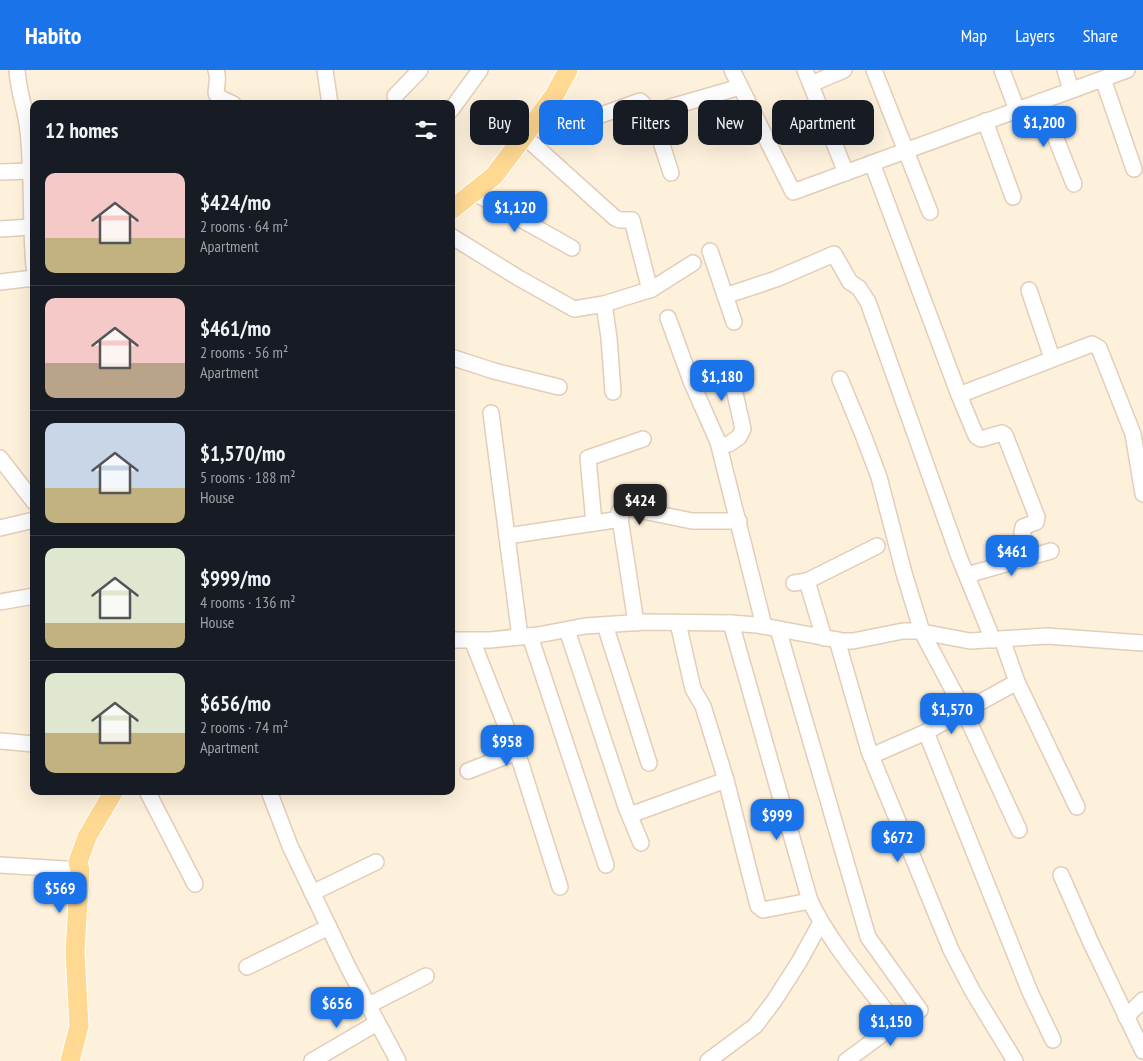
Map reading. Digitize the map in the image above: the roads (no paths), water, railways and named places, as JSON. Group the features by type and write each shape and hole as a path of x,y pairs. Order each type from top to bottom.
{"main road":[{"path":"529,129 554,96 568,70"},
{"path":"455,207 494,176 517,145"},
{"path":"70,1061 79,1026 75,952 80,870 78,862 87,837 112,795"}],"street":[{"path":"17,70 18,84 28,129 30,152"},
{"path":"216,70 219,77 215,91 217,95 226,100"},
{"path":"325,70 329,100"},
{"path":"395,96 420,70"},
{"path":"455,104 480,70"},
{"path":"732,70 793,192 1127,70"},
{"path":"844,70 808,77 846,173"},
{"path":"874,70 930,212"},
{"path":"1002,70 1017,110"},
{"path":"1064,70 1071,90"},
{"path":"1102,79 1134,170"},
{"path":"688,102 740,87"},
{"path":"1041,101 1074,184"},
{"path":"985,121 1013,197"},
{"path":"529,141 615,218 632,220 650,290"},
{"path":"661,145 671,173"},
{"path":"872,163 976,436 981,439 1002,433 1005,435 1037,517 1036,522 1023,527 1022,533 1030,556"},
{"path":"0,172 30,164"},
{"path":"473,192 572,248"},
{"path":"0,229 30,227"},
{"path":"455,238 517,277 574,309 604,304 650,290 693,263"},
{"path":"710,251 734,322"},
{"path":"725,296 776,280 834,254 850,282 859,288 868,302 967,575 1077,807"},
{"path":"0,282 30,278"},
{"path":"1029,290 1052,358"},
{"path":"604,304 609,338 613,392"},
{"path":"668,318 720,446 739,521 771,628 868,937 920,1010 896,1024 846,1061"},
{"path":"959,395 1087,345 1092,344 1100,348 1133,434 1143,494"},
{"path":"455,358 494,371 559,387"},
{"path":"692,381 721,372 726,373 732,380 743,429 739,437 729,444 720,446"},
{"path":"840,379 879,477 904,573 922,632 964,711 1019,830"},
{"path":"491,413 507,536 525,637 606,865"},
{"path":"594,523 588,458 643,439"},
{"path":"0,458 5,472 30,498"},
{"path":"636,623 620,519 620,512 623,507 692,521 739,521"},
{"path":"507,536 620,519"},
{"path":"0,528 30,521"},
{"path":"877,546 801,582 830,639 871,756 951,950 973,992 1014,1060"},
{"path":"967,575 1051,551"},
{"path":"0,602 30,597"},
{"path":"455,640 525,637 585,626 636,623 731,623 853,641 903,631 922,632 970,641 1048,636 1143,643"},
{"path":"678,623 693,689 703,706 726,780 758,906 763,910 810,900"},
{"path":"731,623 810,900 845,958 896,1024"},
{"path":"606,625 650,763"},
{"path":"567,630 630,815 642,843"},
{"path":"472,640 517,752 560,888"},
{"path":"871,756 926,732 1017,682"},
{"path":"926,732 1027,983 1053,1040"},
{"path":"0,741 30,744"},
{"path":"468,771 517,752"},
{"path":"630,815 726,780"},
{"path":"149,795 195,884"},
{"path":"270,795 290,846 312,893 367,1006 398,1061"},
{"path":"312,893 376,862"},
{"path":"0,865 80,870"},
{"path":"1061,875 1143,1050"},
{"path":"708,1061 755,1026 774,1002 822,922"},
{"path":"247,966 329,927"},
{"path":"367,1006 426,976"},
{"path":"1126,1017 1143,1000"},
{"path":"312,1061 377,1023"}]}
